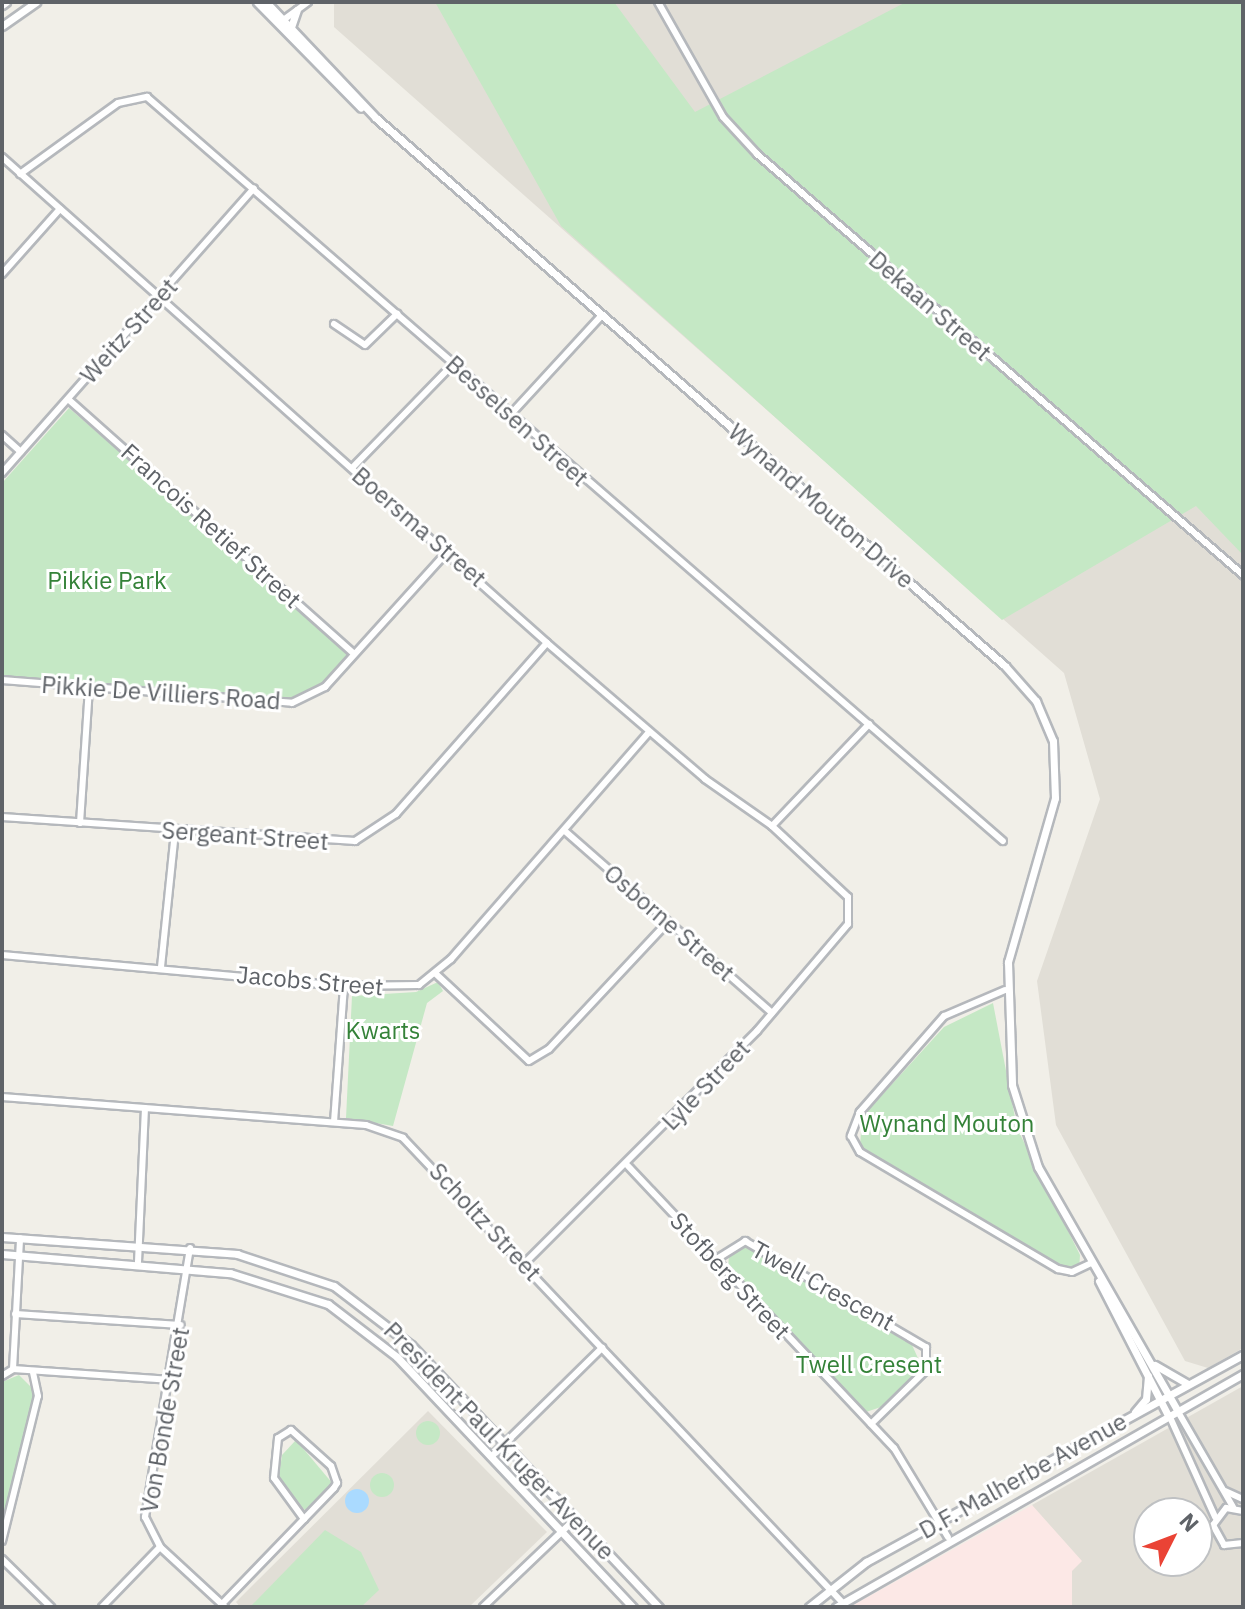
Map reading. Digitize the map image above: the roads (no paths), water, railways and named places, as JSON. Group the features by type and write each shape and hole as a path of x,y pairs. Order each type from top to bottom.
{"street":[{"path":"2,26 36,2"},
{"name":"Wynand Mouton Drive","path":"257,2 315,62 376,118 1005,666 1036,701 1053,741 1055,798 1019,911 1005,990 1007,1048 1025,1135 1161,1400 1215,1517 1218,1540 1243,1543"},
{"name":"Wynand Mouton Drive","path":"266,2 279,24 290,31 315,62"},
{"path":"279,24 308,2"},
{"name":"Dekaan Street","path":"658,2 723,117 757,154 1243,575"},
{"path":"290,31 297,10"},
{"name":"Besselsen Street","path":"20,174 118,103 141,95 254,188 452,365 1003,841"},
{"name":"Boersma Street","path":"2,157 547,643 649,732 772,826 840,890"},
{"name":"Weitz Street","path":"2,473 254,188"},
{"path":"2,274 60,209"},
{"path":"334,324 365,345 397,314"},
{"path":"511,414 601,316"},
{"path":"352,468 452,365"},
{"name":"Francois Retief Street","path":"68,399 354,654"},
{"path":"2,435 21,452"},
{"name":"Pikkie De Villiers Road","path":"2,680 292,703 325,687 447,552"},
{"name":"Sergeant Street","path":"2,817 340,843 366,837 404,805 547,643"},
{"path":"80,823 89,688"},
{"path":"772,826 869,724"},
{"name":"Jacobs Street","path":"2,955 161,967 344,986 404,988 436,974 566,832 649,732"},
{"path":"161,967 175,831"},
{"name":"Osborne Street","path":"566,832 666,924 772,1013"},
{"name":"Lyle Street","path":"524,1264 628,1166 772,1013 848,924 851,906 840,890"},
{"path":"436,974 529,1061 549,1049 666,924"},
{"path":"334,1122 344,986"},
{"path":"1005,990 944,1016 860,1112 851,1136 860,1152 1058,1269 1072,1272 1092,1264"},
{"name":"Scholtz Street","path":"2,1097 334,1122 403,1138 829,1589 839,1605"},
{"path":"138,1262 135,1244 145,1108"},
{"name":"Stofberg Street","path":"628,1166 907,1464 948,1537"},
{"name":"President Paul Kruger Avenue","path":"2,1237 190,1248 297,1269 347,1295 411,1345 659,1607"},
{"path":"13,1369 22,1254 20,1238"},
{"name":"Twell Crescent","path":"715,1260 745,1241 926,1347 926,1370 871,1424"},
{"name":"Von Bonde Street","path":"190,1248 172,1380 144,1510 160,1547 224,1606"},
{"name":"President Paul Kruger Avenue","path":"2,1254 189,1267 277,1282 338,1311 397,1357 633,1607"},
{"name":"Wynand Mouton Drive","path":"1092,1264 1222,1490 1240,1509"},
{"path":"338,1311 347,1295"},
{"path":"15,1314 181,1325"},
{"path":"491,1457 602,1348"},
{"name":"D.F. Malherbe Avenue","path":"809,1607 829,1589 939,1522 1243,1355"},
{"path":"1148,1357 1174,1382 1189,1384"},
{"path":"2,1376 13,1369 172,1380"},
{"path":"2,1541 38,1396 33,1372"},
{"path":"1127,1418 1146,1399 1147,1372"},
{"name":"D.F. Malherbe Avenue","path":"839,1605 948,1537 1243,1374"},
{"path":"224,1606 304,1519 338,1478 291,1430 278,1438 274,1478 304,1519"},
{"path":"1222,1490 1243,1499"},
{"path":"1215,1517 1240,1509"},
{"path":"483,1607 560,1530 575,1519"},
{"path":"102,1607 160,1547"},
{"path":"2,1559 51,1607"}],"water":[{"path":"357,1489 366,1492 369,1501 366,1510 357,1513 348,1510 345,1501 348,1492"}],"park label":[{"name":"Pikkie Park","path":"107,581"},
{"name":"Kwarts","path":"383,1031"},
{"name":"Wynand Mouton","path":"947,1124"},
{"name":"Twell Cresent","path":"869,1365"}]}
